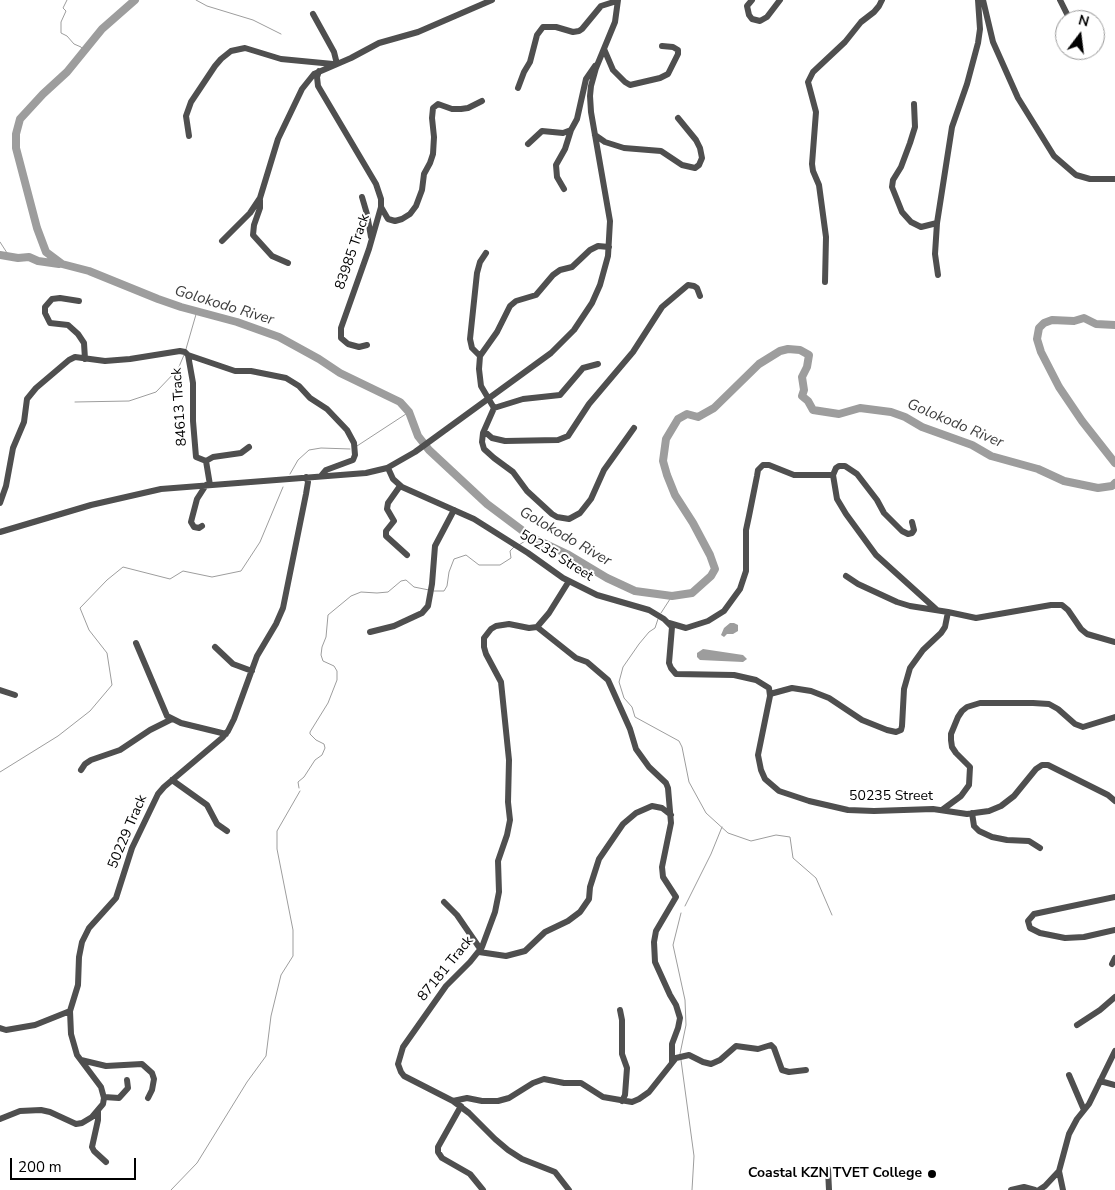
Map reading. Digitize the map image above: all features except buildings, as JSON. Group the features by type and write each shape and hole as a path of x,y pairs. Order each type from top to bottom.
{"street":[{"path":"288,263 272,256 253,236 270,160 302,89 314,74 319,71 379,43 418,32 492,0"},
{"path":"752,0 747,10 752,19 756,21 764,21 780,0"},
{"path":"825,282 826,236 820,190 812,164 816,112 808,82 813,72 846,42 861,22 874,12 882,0"},
{"path":"938,275 935,254 937,223 952,127 967,84 978,42 980,29 978,0"},
{"path":"983,0 993,42 1018,98 1054,156 1076,175 1090,179 1115,179"},
{"path":"0,532 130,495 161,489 366,473 388,468 415,452 551,353 574,330 590,308 606,265 609,247 608,211 590,96 598,63 615,22 618,1 601,6 582,29 578,31 573,32 543,27 537,35 530,62 518,88"},
{"path":"313,14 334,52 335,64"},
{"path":"604,50 613,70 630,85 660,78 668,74 678,54 678,50 662,46"},
{"path":"189,136 186,116 191,102 215,66 232,51 245,48 281,59 335,64"},
{"path":"564,189 558,180 555,168 579,114 588,75 598,63"},
{"name":"83985 Track","path":"319,71 317,76 318,86 379,189 382,202 372,240 340,334 344,341 352,346 366,345"},
{"path":"381,207 388,219 395,221 402,220 416,206 422,190 424,174 430,163 434,147 433,108 438,104 452,109 461,109 468,108 482,101"},
{"path":"914,104 915,127 902,168 893,180 892,187 902,212 911,222 921,227 937,223"},
{"path":"595,135 605,142 624,148 661,151 682,165 695,168 699,165 702,158 700,148 696,140 678,118"},
{"path":"528,144 542,131 563,132 571,130"},
{"path":"362,197 372,240"},
{"path":"222,241 250,213 260,198"},
{"path":"494,408 480,380 478,369 480,356 498,332 512,303 536,295 553,275 560,270 572,267 590,250 598,246 609,247"},
{"path":"480,356 472,348 470,339 477,273 480,262 486,253"},
{"path":"484,431 492,438 505,441 558,440 568,436 589,404 633,352 662,307 688,285 697,288 700,296"},
{"path":"79,301 60,298 52,299 45,307 45,313 50,323 68,325 78,334 84,342 85,359"},
{"path":"0,503 6,486 13,448 24,422 27,399 30,393 73,358 99,362 130,360 180,351 235,371 251,371 286,378 327,409 351,436 355,456 353,460 326,470 321,476"},
{"name":"84613 Track","path":"188,355 194,383 193,421 196,457 206,461"},
{"path":"598,364 583,368 560,395 524,399 494,408 484,431 482,442 484,449 514,472 527,491 552,514 557,517 568,518 580,513 591,499 604,470 634,428"},
{"path":"202,526 199,528 194,527 191,522 198,496 208,485 206,461 213,457 240,453 249,447"},
{"path":"669,623 686,628 708,621 724,611 740,589 746,571 748,523 758,470 763,465 769,465 794,475 833,475"},
{"path":"912,522 914,530 912,533 908,534 902,531 884,513 857,474 845,466 836,468 833,475 838,503 876,555 937,610"},
{"path":"388,468 393,479 400,486 388,503 388,510 394,521 386,531 386,536 408,555"},
{"name":"50229 Track","path":"104,1096 101,1087 80,1060 71,1034 70,1010 78,985 80,950 86,934 116,898 132,848 158,794 226,734 234,719 260,649 276,624 283,608 306,494 308,482 306,477"},
{"name":"50235 Street","path":"400,486 474,519 569,581 597,594 657,614 669,623"},
{"path":"370,632 394,626 422,613 428,606 435,546 454,510"},
{"path":"846,576 858,584 897,602 976,618 1051,605 1062,605 1086,634 1115,642"},
{"path":"569,581 549,613 537,627 576,658 588,662 608,680 630,729 636,749 649,767 666,783 671,815 670,833 662,867 666,882 676,897 658,926 654,942 655,962 676,1004 680,1018 672,1044 672,1062"},
{"path":"669,623 672,627 669,663 673,672 681,675 734,675 756,680 768,688 770,694 792,688 811,691 829,698 870,723 886,730 899,731 904,721 904,689 910,668 922,650 942,633 948,612"},
{"name":"87181 Track","path":"537,627 529,628 510,624 496,626 484,638 486,654 501,682 509,760 508,802 510,820 508,835 498,861 499,892 495,912 480,951 446,986 403,1047 398,1058 399,1068 404,1076 461,1106 508,1150 522,1159 555,1172 569,1190"},
{"path":"136,644 164,712 172,720 226,734"},
{"path":"215,647 232,664 252,671"},
{"path":"0,690 15,695"},
{"name":"50235 Street","path":"770,694 758,755 763,774 772,787 809,801 848,810 882,811 915,809 942,810 954,813 989,811 1014,796 1036,769 1042,765 1048,765 1057,769 1108,795 1115,801"},
{"path":"942,810 961,796 969,785 970,767 952,747 951,740 951,734 958,717 967,707 980,703 1034,702 1049,704 1058,709 1074,724 1083,727 1115,717"},
{"path":"81,770 91,760 120,750 150,730 172,720"},
{"path":"172,780 207,805 217,824 227,831"},
{"path":"444,902 457,915 480,951 506,956 525,952 546,932 568,921 580,912 589,900 590,886 599,859 623,824 636,813 652,806 662,808 671,815"},
{"path":"972,813 974,826 979,831 992,837 1030,842 1040,848"},
{"path":"1115,897 1034,914 1028,921 1030,928 1040,933 1065,938 1084,938 1115,930"},
{"path":"1077,1026 1115,997"},
{"path":"2,1030 35,1025 70,1010"},
{"path":"620,1010 622,1020 622,1054 627,1068 624,1087 625,1095 622,1101"},
{"path":"453,1101 467,1098 482,1101 498,1101 509,1098 533,1083 544,1079 581,1083 603,1097 622,1101 636,1101 649,1092 672,1062 680,1056 688,1055 711,1064 720,1060 736,1046 758,1048 769,1044 774,1048 782,1070 787,1072 806,1070"},
{"path":"1062,1190 1059,1171 1069,1134 1089,1104 1115,1051"},
{"path":"80,1060 112,1066 142,1064 148,1068 154,1079 148,1098"},
{"path":"1070,1075 1084,1110"},
{"path":"0,1119 20,1111 41,1110 76,1124 82,1123 98,1112 103,1104 104,1096 119,1098 128,1088 127,1080"},
{"path":"1100,1081 1115,1085"},
{"path":"461,1106 438,1147 438,1152 442,1158 470,1174 483,1190"},
{"path":"98,1112 92,1147 106,1162"},
{"path":"828,1168 829,1190"},
{"path":"1039,1190 1059,1171"},
{"path":"1011,1190 1024,1187 1035,1190"}],"shaded area":[{"path":"730,623 738,625 738,631 733,634 727,634 724,637 721,635 724,628"},
{"path":"703,649 743,655 747,659 743,662 700,660 697,657 697,653"}],"waterway":[{"path":"67,0 63,8 66,11 61,22 61,33 84,51"},
{"name":"Golokodo River","path":"135,0 102,29 67,72 20,119 16,134 16,148 37,228 46,252 62,264 89,271 181,307 237,322 279,337 340,373 400,402 409,412 418,436 429,450 487,504 531,537 567,554 607,578 635,591 672,596 692,593 711,576 715,569 710,555 675,495 667,475 663,461 666,439 678,419 687,414 698,417 714,408 759,364 780,351 788,349 800,350 809,355 807,367 802,377 804,390 802,396 808,401 813,410 839,414 860,408 891,412 905,417 922,427 972,445 991,456 1038,469 1064,481 1098,488 1112,486 1115,483"},
{"path":"196,0 207,6 253,20 281,34"},
{"path":"0,242 9,256"},
{"path":"0,255 18,258 29,257 38,261 59,264"},
{"path":"186,349 197,311"},
{"name":"Golokodo River","path":"1115,325 1096,324 1084,318 1074,321 1052,320 1044,323 1039,328 1037,339 1041,352 1059,387 1082,421 1115,463"},
{"path":"75,402 129,401 156,392 178,369 184,355"},
{"path":"357,446 409,412"},
{"path":"290,474 298,460 309,450 321,448 350,449"},
{"path":"0,772 58,736 90,711 112,685 107,653 89,630 80,608 107,580 123,567 170,579 183,571 212,577 241,571 260,542 283,487"},
{"path":"519,545 531,537"},
{"path":"434,591 444,591 454,559 466,555 479,565 500,565 511,558 510,551 514,547"},
{"path":"299,788 298,782 304,777 315,760 322,755 325,748 324,744 316,740 310,732 328,703 337,680 337,671 334,666 323,661 321,655 326,637 328,615 351,596 361,592 388,592 401,581 406,580 414,587 429,590"},
{"path":"661,613 672,596"},
{"path":"658,619 655,628 639,644 623,667 619,682 624,698 632,707 635,717 679,741 689,782 706,813 728,833 751,841 776,835 790,837 793,858 816,878 832,915"},
{"path":"171,1190 197,1163 247,1082 266,1056 271,1016 281,975 293,956 293,930 277,849 277,831 300,791"},
{"path":"685,906 722,827"},
{"path":"680,1054 686,1025 685,1000 673,945 681,913"},
{"path":"681,1060 694,1156 692,1190"}],"place":[{"name":"Coastal KZN TVET College","path":"932,1174"}]}
